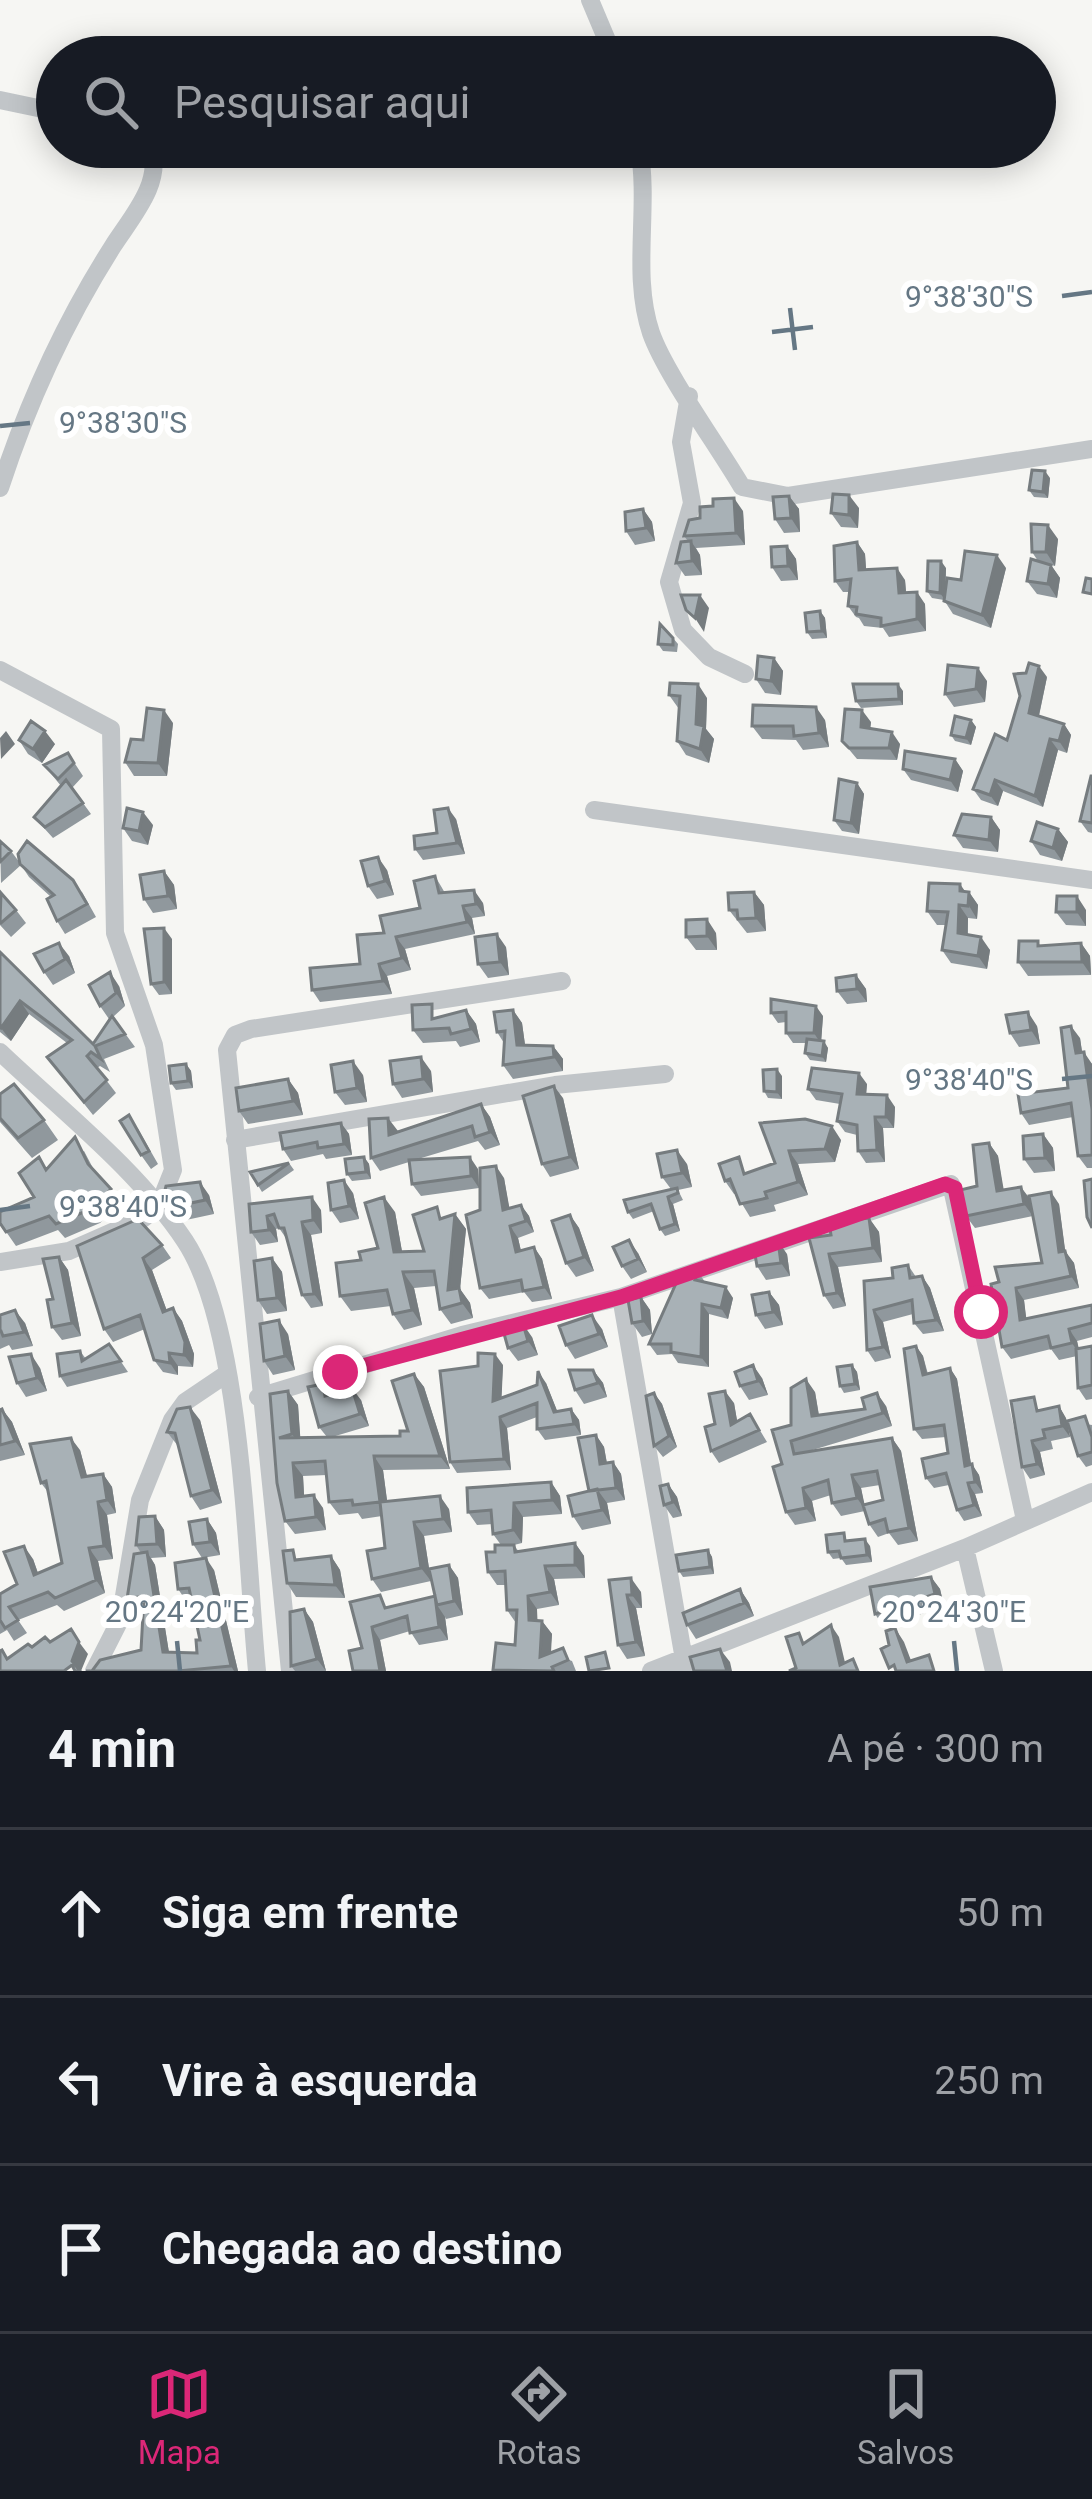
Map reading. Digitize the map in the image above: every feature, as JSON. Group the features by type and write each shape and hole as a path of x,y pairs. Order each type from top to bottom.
{"street":[{"path":"590,0 605,36"},
{"path":"0,100 36,108"},
{"path":"0,488 28,401 91,281 150,187 153,168"},
{"path":"643,168 647,190 643,284 652,335 742,487 788,496 1092,449"},
{"path":"689,396 681,442 692,502 669,581 683,630 710,657 745,674"},
{"path":"0,670 111,729 115,933 154,1045 174,1158 159,1205 144,1218 68,1251 0,1262"},
{"path":"594,810 1092,880"},
{"path":"290,1671 258,1397 227,1050 235,1035 562,981"},
{"path":"0,1052 159,1205 203,1273 228,1373 257,1671"},
{"path":"235,1140 556,1085 665,1074"},
{"path":"258,1397 463,1335 621,1297 951,1184 1024,1520"},
{"path":"621,1297 684,1665"},
{"path":"94,1671 120,1620 140,1500 172,1420 185,1402 228,1373"},
{"path":"651,1671 684,1665 1092,1492"},
{"path":"965,1548 994,1671"}],"building":[{"path":"1032,470 1045,471 1043,492 1029,490"},
{"path":"833,494 849,495 849,515 831,513"},
{"path":"789,496 791,518 775,519 773,497"},
{"path":"734,498 736,533 684,536 689,520 700,518 700,507 713,506 713,499"},
{"path":"643,509 646,528 626,531 625,512"},
{"path":"1031,524 1048,525 1046,552 1032,552"},
{"path":"691,541 692,561 676,563 681,542"},
{"path":"857,542 859,570 897,568 899,593 917,592 917,619 881,626 881,618 856,614 857,607 848,606 851,579 835,581 834,546"},
{"path":"787,546 788,566 772,567 771,547"},
{"path":"965,551 997,555 982,615 944,601 947,578 961,580"},
{"path":"1031,559 1051,565 1048,584 1027,581"},
{"path":"928,561 941,561 940,593 927,591"},
{"path":"1086,578 1092,579 1092,594 1083,592"},
{"path":"681,595 700,595 695,618 686,610"},
{"path":"820,611 822,631 807,632 805,613"},
{"path":"660,624 673,638 673,645 658,644"},
{"path":"758,656 774,658 771,681 756,679"},
{"path":"1029,663 1039,666 1029,713 1064,724 1059,741 1050,739 1035,796 995,780 990,795 973,789 995,734 1007,740 1020,696 1014,674 1026,673"},
{"path":"948,665 978,668 976,689 945,694"},
{"path":"670,683 698,684 696,724 704,726 700,749 677,741 680,696 669,695"},
{"path":"853,684 898,684 899,699 856,701"},
{"path":"753,705 816,707 819,733 794,736 793,726 752,726"},
{"path":"147,708 164,710 158,763 125,762 131,739 143,740"},
{"path":"845,709 862,710 861,727 892,732 889,748 849,748 842,741"},
{"path":"955,716 971,720 966,738 951,735"},
{"path":"31,721 45,731 33,749 19,740"},
{"path":"905,751 955,759 950,780 903,769"},
{"path":"68,753 74,763 58,779 44,765"},
{"path":"1092,776 1092,823 1080,821"},
{"path":"839,779 857,783 851,823 834,820"},
{"path":"66,780 83,803 45,827 34,817"},
{"path":"127,808 143,812 139,831 123,828"},
{"path":"448,808 457,843 415,849 414,836 437,833 434,810"},
{"path":"962,814 991,817 989,840 954,835"},
{"path":"1037,822 1058,829 1053,848 1031,841"},
{"path":"0,841 11,851 0,862"},
{"path":"27,841 73,880 87,904 57,921 47,899 54,895 20,864 18,854"},
{"path":"378,857 385,881 368,886 361,861"},
{"path":"164,871 168,896 144,899 140,875"},
{"path":"435,876 439,893 474,890 476,904 463,906 467,922 396,937 402,958 379,964 383,981 312,990 310,968 360,964 357,935 384,933 380,916 420,908 414,881"},
{"path":"929,883 960,884 960,891 969,892 968,906 959,905 958,933 981,937 978,956 942,950 948,912 927,911"},
{"path":"754,892 756,918 738,919 737,910 729,910 728,893"},
{"path":"1,893 16,910 1,923 0,922"},
{"path":"1057,896 1077,896 1077,912 1056,912"},
{"path":"707,919 707,936 686,937 686,920"},
{"path":"164,928 164,982 151,984 144,929"},
{"path":"497,934 500,962 478,964 475,937"},
{"path":"1019,941 1038,941 1038,946 1081,943 1082,962 1018,962"},
{"path":"59,943 65,959 44,972 34,954"},
{"path":"0,952 93,1044 112,1016 125,1034 95,1046 101,1059 91,1052 87,1056 107,1080 84,1102 47,1057 72,1040 20,1001 0,1027"},
{"path":"110,972 116,993 100,1006 89,985"},
{"path":"856,975 857,989 837,991 836,978"},
{"path":"771,999 816,1006 814,1033 786,1033 786,1012 771,1013"},
{"path":"432,1004 432,1019 466,1010 471,1029 451,1034 449,1028 413,1030 412,1005"},
{"path":"513,1010 517,1045 553,1046 554,1057 503,1065 505,1031 497,1032 494,1012"},
{"path":"1028,1012 1031,1030 1010,1033 1006,1015"},
{"path":"1071,1026 1076,1053 1084,1052 1092,1155 1078,1156 1071,1103 1021,1113 1018,1094 1068,1088 1061,1028"},
{"path":"807,1039 824,1041 822,1056 805,1053"},
{"path":"421,1057 423,1079 393,1084 390,1061"},
{"path":"353,1061 357,1088 335,1092 331,1065"},
{"path":"186,1064 188,1081 171,1083 169,1066"},
{"path":"812,1068 859,1073 857,1094 887,1095 886,1117 875,1117 877,1150 858,1151 857,1125 837,1121 842,1094 808,1089"},
{"path":"777,1069 777,1092 764,1091 763,1070"},
{"path":"288,1079 293,1101 239,1111 236,1088"},
{"path":"14,1084 44,1120 18,1138 0,1118 0,1094"},
{"path":"554,1086 570,1157 542,1164 523,1096"},
{"path":"481,1104 490,1132 475,1137 472,1126 371,1158 369,1119 388,1118 389,1135"},
{"path":"129,1115 149,1151 141,1155 120,1121"},
{"path":"805,1119 832,1126 825,1149 789,1151 798,1182 765,1192 767,1198 740,1204 719,1164 739,1157 744,1174 775,1163 760,1123"},
{"path":"341,1123 344,1144 318,1148 317,1142 283,1149 280,1133"},
{"path":"1043,1134 1045,1158 1024,1159 1023,1136"},
{"path":"75,1137 88,1164 111,1189 91,1209 56,1224 49,1216 6,1232 0,1212 34,1197 19,1173 39,1157 46,1170"},
{"path":"989,1143 997,1191 1021,1187 1024,1204 966,1216 960,1190 977,1186 973,1145"},
{"path":"677,1150 682,1173 662,1177 657,1154"},
{"path":"364,1157 366,1172 347,1174 345,1159"},
{"path":"470,1157 471,1176 412,1184 409,1160"},
{"path":"289,1163 258,1185 250,1172"},
{"path":"496,1166 503,1210 521,1205 526,1221 510,1226 516,1252 534,1247 544,1287 523,1291 521,1280 480,1288 466,1215 480,1210 480,1168"},
{"path":"1092,1179 1092,1228 1084,1181"},
{"path":"344,1180 349,1206 331,1210 328,1183"},
{"path":"200,1182 205,1200 177,1206 165,1190 166,1186"},
{"path":"677,1188 678,1193 668,1197 675,1224 660,1229 651,1204 628,1212 624,1200"},
{"path":"1051,1192 1059,1252 1065,1251 1071,1276 1016,1288 1020,1320 1092,1305 1092,1323 1069,1329 1072,1343 1051,1348 1048,1336 1002,1347 991,1284 999,1282 995,1267 1042,1263 1029,1196"},
{"path":"312,1197 313,1220 302,1222 314,1294 302,1295 284,1228 279,1228 274,1214 267,1216 269,1230 251,1232 249,1204"},
{"path":"384,1197 394,1252 424,1251 413,1215 437,1207 440,1219 455,1214 448,1290 459,1288 462,1303 440,1309 434,1271 403,1272 412,1310 393,1314 387,1290 340,1296 336,1263 361,1260 359,1252 378,1248 365,1203"},
{"path":"570,1215 584,1257 566,1263 552,1221"},
{"path":"869,1218 873,1248 829,1254 837,1293 824,1295 809,1238 831,1235 829,1223"},
{"path":"138,1219 162,1245 143,1258 163,1312 173,1308 185,1342 184,1355 169,1353 170,1363 154,1360 140,1315 104,1329 77,1246"},
{"path":"629,1240 638,1259 622,1266 613,1247"},
{"path":"778,1241 781,1263 757,1266 754,1249"},
{"path":"59,1257 72,1323 52,1327 47,1300 53,1299 43,1259"},
{"path":"272,1258 277,1298 258,1300 254,1261"},
{"path":"908,1265 910,1278 922,1276 936,1320 914,1323 912,1300 874,1310 883,1347 867,1350 864,1281 893,1278 892,1268"},
{"path":"698,1272 695,1280 726,1287 721,1308 702,1304 701,1357 671,1352 671,1344 649,1344 678,1279"},
{"path":"769,1292 773,1312 756,1315 752,1295"},
{"path":"641,1297 643,1321 632,1323 628,1300"},
{"path":"15,1310 24,1332 3,1336 0,1315"},
{"path":"592,1315 599,1334 566,1345 559,1326"},
{"path":"279,1320 285,1356 264,1361 260,1324"},
{"path":"523,1324 528,1341 508,1348 503,1330"},
{"path":"109,1344 121,1361 60,1376 57,1354 80,1351 82,1361"},
{"path":"916,1346 923,1375 950,1368 965,1466 972,1464 975,1482 968,1483 974,1505 957,1510 946,1473 926,1478 922,1459 948,1453 944,1425 914,1429 904,1349"},
{"path":"1092,1346 1092,1385 1078,1388 1076,1349"},
{"path":"478,1353 495,1354 493,1401 537,1385 538,1371 554,1412 571,1409 574,1424 537,1429 537,1403 500,1417 504,1459 450,1462 440,1371 478,1366"},
{"path":"31,1354 37,1378 17,1383 9,1357"},
{"path":"753,1365 758,1381 740,1386 735,1372"},
{"path":"852,1365 855,1384 840,1386 837,1367"},
{"path":"569,1370 593,1370 598,1383 575,1390"},
{"path":"414,1374 440,1456 374,1456 380,1502 353,1505 352,1500 329,1502 325,1461 293,1463 296,1497 314,1495 316,1517 285,1521 270,1394 288,1391 292,1434 279,1438 400,1436 400,1431 408,1431 392,1381"},
{"path":"806,1379 812,1416 865,1409 862,1398 877,1393 883,1413 791,1441 794,1454 892,1438 909,1528 888,1532 885,1519 869,1524 863,1505 883,1500 877,1471 852,1475 857,1498 832,1503 828,1480 803,1488 806,1508 786,1512 773,1467 782,1464 772,1430 791,1425 791,1388"},
{"path":"323,1384 325,1396 352,1388 360,1414 319,1427 308,1387"},
{"path":"725,1391 731,1425 750,1414 759,1430 711,1451 705,1427 715,1424 709,1394"},
{"path":"654,1393 669,1436 654,1446 646,1396"},
{"path":"1034,1397 1037,1411 1059,1406 1062,1426 1043,1430 1045,1438 1032,1441 1037,1464 1022,1467 1011,1401"},
{"path":"190,1407 212,1490 191,1496 175,1433 167,1432 177,1409"},
{"path":"0,1410 15,1441 0,1445"},
{"path":"1085,1416 1092,1452 1078,1456 1067,1421"},
{"path":"596,1435 600,1464 613,1462 616,1488 589,1491 578,1438"},
{"path":"71,1438 82,1477 103,1474 107,1500 98,1502 104,1546 89,1548 96,1580 55,1598 48,1592 9,1607 18,1620 5,1628 0,1620 0,1594 17,1584 4,1552 24,1546 34,1575 62,1563 46,1481 41,1483 30,1444"},
{"path":"551,1482 552,1500 514,1503 513,1530 493,1534 491,1510 468,1512 467,1488"},
{"path":"668,1484 673,1502 664,1505 660,1486"},
{"path":"597,1489 602,1510 573,1516 568,1496"},
{"path":"440,1496 443,1519 414,1522 421,1568 372,1579 367,1551 385,1548 380,1502"},
{"path":"155,1516 157,1544 136,1545 139,1517"},
{"path":"207,1519 210,1542 193,1544 189,1522"},
{"path":"844,1533 845,1541 865,1539 867,1555 841,1558 839,1551 828,1552 826,1535"},
{"path":"575,1543 575,1565 545,1566 550,1592 528,1596 529,1620 542,1621 540,1657 563,1648 568,1660 552,1667 554,1671 493,1670 496,1643 515,1645 517,1610 507,1610 505,1571 488,1572 486,1552 495,1552 495,1545 514,1545 515,1552"},
{"path":"293,1550 295,1560 331,1556 335,1585 287,1583 283,1551"},
{"path":"708,1550 710,1567 679,1571 676,1555"},
{"path":"147,1552 163,1652 197,1653 196,1640 200,1640 189,1588 178,1589 175,1563 206,1558 231,1666 92,1671 100,1660 141,1650 144,1596 127,1599 134,1554"},
{"path":"449,1565 454,1601 437,1605 429,1569"},
{"path":"931,1577 935,1594 875,1614 870,1587"},
{"path":"631,1578 632,1595 627,1595 636,1642 618,1645 609,1580"},
{"path":"740,1589 744,1603 687,1625 683,1613"},
{"path":"380,1595 385,1608 435,1596 439,1627 410,1633 407,1616 372,1627 380,1671 353,1671 349,1651 362,1648 350,1602"},
{"path":"304,1609 317,1659 291,1666 290,1612"},
{"path":"831,1625 840,1665 853,1659 858,1671 789,1671 796,1668 786,1637 799,1633 803,1644"},
{"path":"895,1628 907,1662 929,1655 934,1671 889,1668 881,1649 889,1645 886,1631"},
{"path":"71,1629 79,1642 72,1661 80,1671 72,1665 64,1671 0,1671 0,1651 7,1659 28,1644 32,1647 45,1637 50,1642"},
{"path":"720,1649 727,1671 694,1671 690,1657"},
{"path":"605,1652 609,1668 589,1671 586,1657"}],"route":[{"path":"340,1372 463,1335 621,1297 945,1184 955,1188 981,1312"}]}
